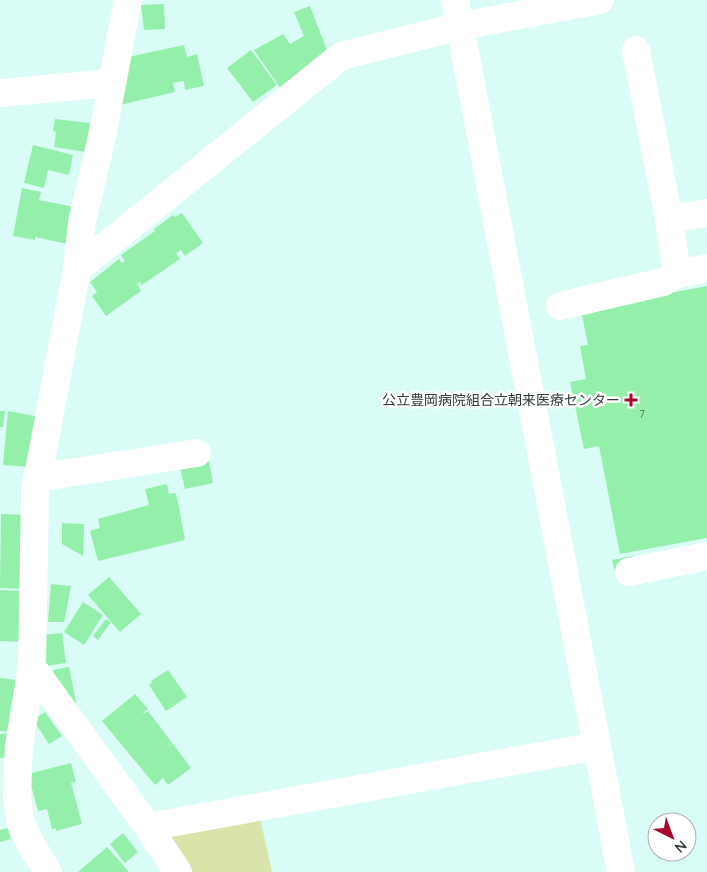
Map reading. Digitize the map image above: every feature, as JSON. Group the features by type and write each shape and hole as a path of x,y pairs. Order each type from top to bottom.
{"street":[{"path":"48,872 29,841 21,822 18,798 19,746 32,667 35,492 77,269 82,222 102,138 128,0"},
{"path":"455,0 621,872"},
{"path":"77,269 341,56 461,26 600,0"},
{"path":"636,50 678,274"},
{"path":"0,94 111,83"},
{"path":"669,219 707,213"},
{"path":"560,306 663,282 678,274 707,268"},
{"path":"37,478 196,453"},
{"path":"629,572 707,556"},
{"path":"32,667 148,827 178,872"},
{"path":"148,827 597,746"}],"green space":[{"path":"258,809 272,872 182,872 148,827"}],"building":[{"path":"164,4 165,29 144,30 141,5"},
{"path":"310,6 327,50 281,89 254,50 283,34 290,44 304,36 294,12"},
{"path":"184,45 187,57 197,54 204,86 185,90 184,81 173,83 175,92 120,105 128,57"},
{"path":"251,50 277,85 253,102 227,68"},
{"path":"55,119 90,123 86,152 54,147 56,132 53,131"},
{"path":"33,145 73,155 69,175 48,170 44,188 24,183"},
{"path":"22,188 41,192 39,200 79,208 72,245 35,237 35,240 13,236"},
{"path":"182,213 203,243 185,256 181,250 176,253 180,259 142,285 140,282 137,284 141,291 106,316 92,296 97,292 90,282 119,259 122,263 125,261 121,255 155,231 154,229 173,215 175,217"},
{"path":"707,286 707,538 620,554 599,446 584,449 570,382 586,379 580,346 588,345 581,310"},
{"path":"0,411 5,411 3,427 0,427"},
{"path":"8,411 40,417 31,467 3,465"},
{"path":"209,461 213,483 185,489 180,467"},
{"path":"167,484 169,494 176,493 185,540 98,561 90,531 100,528 98,519 149,505 145,489"},
{"path":"1,514 30,515 25,589 0,588"},
{"path":"62,523 84,524 83,556 62,544"},
{"path":"633,556 636,568 615,572 612,560"},
{"path":"109,577 141,614 120,632 88,595"},
{"path":"51,584 71,586 64,622 48,622"},
{"path":"0,590 23,591 20,639 18,639 18,642 0,641"},
{"path":"83,602 103,615 84,645 64,632"},
{"path":"106,619 111,622 98,640 93,636"},
{"path":"62,633 66,663 46,666 43,635"},
{"path":"69,667 77,707 56,690 53,670"},
{"path":"168,670 187,697 166,711 149,685 152,683 151,681"},
{"path":"0,678 16,680 12,732 0,731"},
{"path":"135,694 148,709 143,713 148,711 191,768 168,785 163,778 155,785 102,721"},
{"path":"45,712 62,736 49,744 33,720"},
{"path":"12,733 14,757 0,758 0,734"},
{"path":"71,763 76,782 71,783 82,824 56,831 56,828 52,829 47,809 38,811 28,774"},
{"path":"8,828 11,839 0,842 0,830"},
{"path":"123,833 138,852 125,863 110,844"},
{"path":"107,847 129,872 78,872"}],"place":[{"name":"公立豊岡病院組合立朝来医療センター","path":"631,400"}]}
